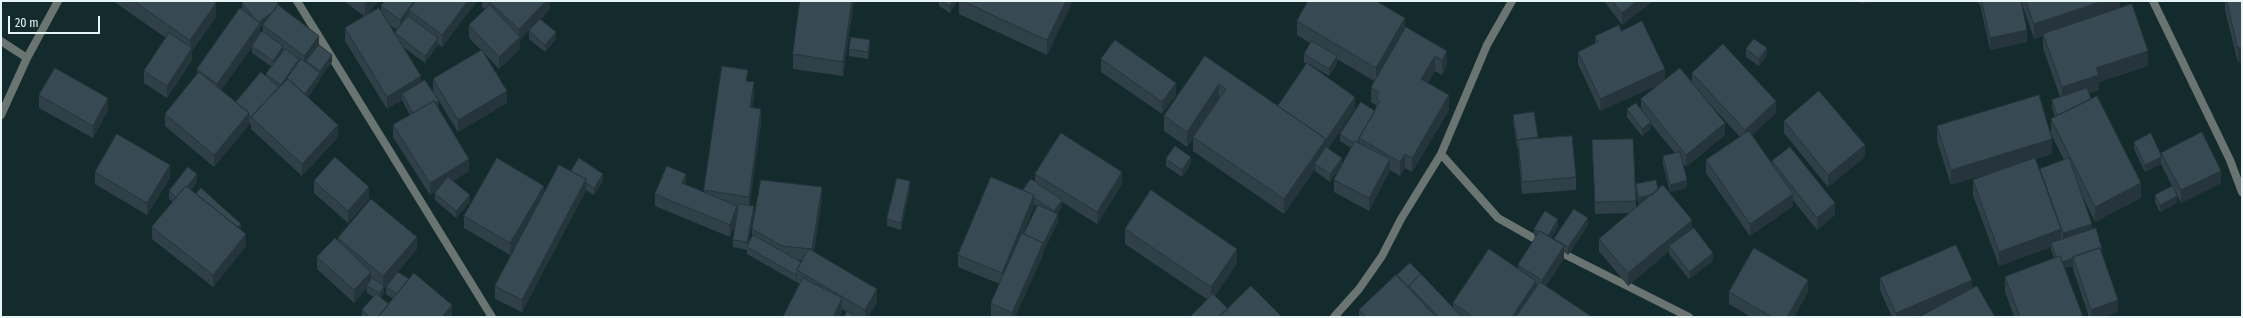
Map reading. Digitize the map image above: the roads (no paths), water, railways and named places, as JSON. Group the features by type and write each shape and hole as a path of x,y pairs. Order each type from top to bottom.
{"street":[{"path":"1,115 27,58 58,1"},
{"path":"297,1 492,317"},
{"path":"1334,317 1359,288 1382,256 1401,219 1441,154 1487,45 1512,1"},
{"path":"2153,1 2230,160 2242,192"},
{"path":"1,42 27,58"},
{"path":"1441,154 1498,218 1546,245 1689,317"}]}
